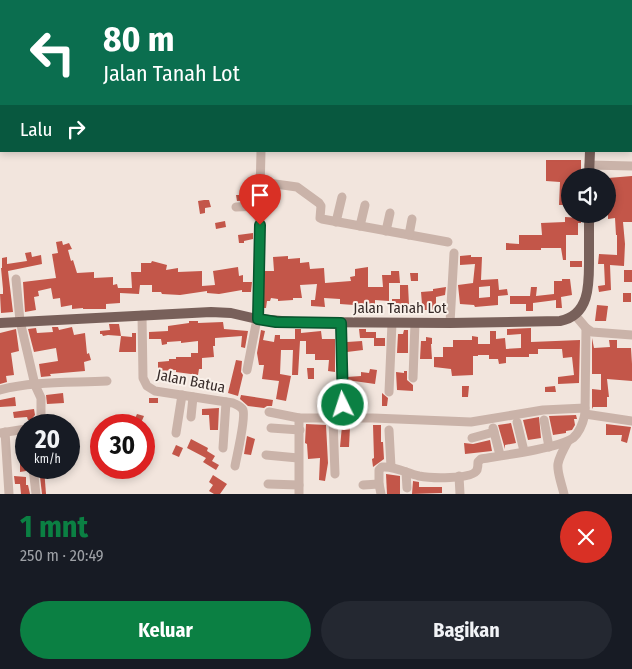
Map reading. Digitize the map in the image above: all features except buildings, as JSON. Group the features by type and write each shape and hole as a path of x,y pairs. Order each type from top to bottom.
{"main road":[{"path":"590,152 590,168"},
{"path":"575,315 584,304 588,292 589,223"},
{"name":"Jalan Tanah Lot","path":"0,323 225,312 285,322 341,323 560,321 575,315"}],"street":[{"path":"247,370 258,319 261,152"},
{"path":"590,165 632,166"},
{"path":"261,182 299,188 320,204 321,218 448,242"},
{"path":"336,222 342,197"},
{"path":"360,226 365,205"},
{"path":"236,207 260,206"},
{"path":"386,231 390,213"},
{"path":"409,235 412,219"},
{"path":"450,323 454,253"},
{"path":"16,279 20,321 35,385 41,398 41,414"},
{"name":"Jalan Batua","path":"142,315 143,378 145,384 155,391 233,403 243,410 235,466"},
{"path":"575,315 586,328 597,333 632,335"},
{"path":"341,323 341,378 344,418"},
{"path":"390,392 392,323"},
{"path":"413,378 415,323"},
{"path":"564,494 557,467 558,460 568,441 578,432 585,411 586,328"},
{"path":"0,390 10,387 107,381"},
{"path":"176,433 182,395"},
{"path":"191,417 193,397"},
{"path":"223,448 226,402"},
{"path":"269,412 299,418 471,422 543,410 585,411 632,421"},
{"path":"268,484 299,489 299,418"},
{"path":"333,419 334,474"},
{"path":"544,420 549,447"},
{"path":"518,422 524,451"},
{"path":"271,428 300,430"},
{"path":"390,430 391,467"},
{"path":"472,438 493,430 500,455"},
{"path":"9,494 2,432 15,431"},
{"path":"381,494 379,484 380,469 391,467 427,477 459,476 474,473 477,470 478,462 482,460 549,447 568,441"},
{"path":"266,455 298,458"},
{"path":"406,472 407,488"},
{"path":"459,476 460,494"},
{"path":"34,479 36,494"},
{"path":"363,485 379,484"}],"route":[{"path":"260,225 258,319 276,322 341,323 343,405"}]}
